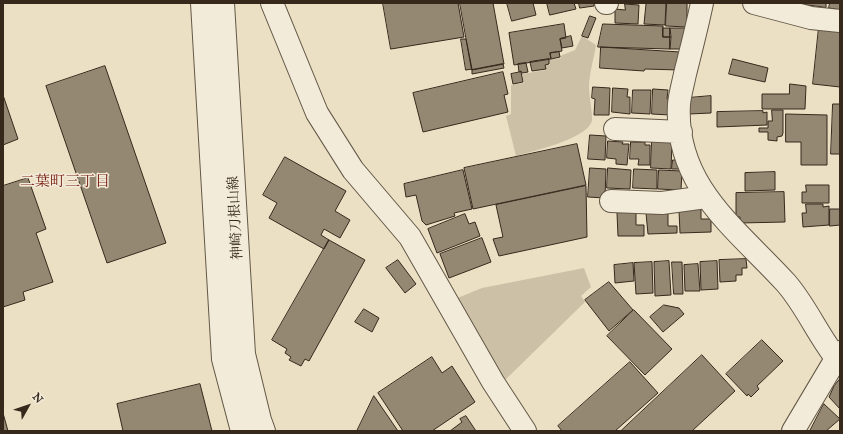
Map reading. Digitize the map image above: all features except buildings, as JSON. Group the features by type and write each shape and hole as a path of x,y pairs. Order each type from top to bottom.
{"street":[{"name":"神崎刀根山線","path":"202,3 223,359 242,431"},
{"name":"神崎刀根山線","path":"223,3 244,354 264,431"},
{"path":"272,3 317,113 353,170 410,237 493,382 524,431"},
{"path":"702,3 679,102 681,132 690,165 706,197 727,224 792,290 820,338 839,358 793,431"},
{"path":"754,3 811,18 840,20"},
{"path":"615,129 681,132"},
{"path":"611,201 662,203 706,197"}],"shaded area":[{"path":"582,36 596,45 589,82 592,121 588,127 570,139 516,156 506,116 511,114 511,85 524,83 522,74 546,70 546,65 550,65 549,60 561,58 560,56 575,50"},
{"path":"584,268 591,287 581,296 585,302 502,383 455,299 482,288"}],"district":[{"name":"二葉町三丁目","path":"65,182"}]}
